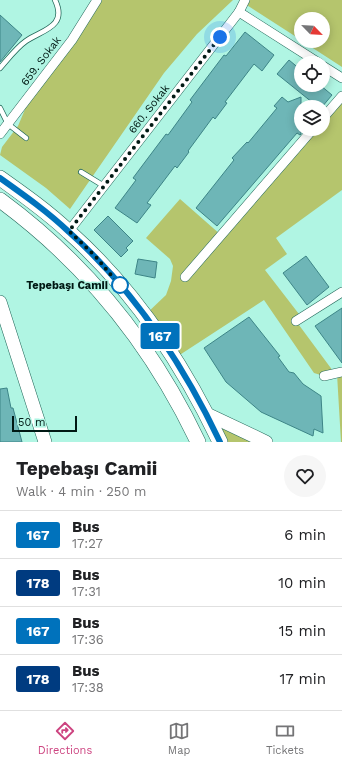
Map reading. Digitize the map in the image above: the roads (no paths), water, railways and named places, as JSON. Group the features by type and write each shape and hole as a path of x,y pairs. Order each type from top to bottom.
{"main road":[{"path":"0,178 69,231 96,257 145,315 175,358 207,414 220,442"},
{"path":"0,200 56,245 99,289 149,355 168,385 198,442"},
{"path":"1,311 45,442"},
{"path":"207,414 266,442"}],"street":[{"name":"659. Sokak","path":"2,130 72,40 97,0"},
{"name":"660. Sokak","path":"69,231 239,12 244,0"},
{"path":"239,12 308,56"},
{"path":"330,70 342,78"},
{"path":"330,110 342,96"},
{"path":"185,277 308,136"},
{"path":"296,321 342,292"},
{"path":"324,376 342,372"}],"lane":[{"path":"0,68 26,41 54,25 58,16 55,0"},
{"path":"0,108 2,130 26,138"},
{"path":"81,172 104,186"}],"place":[{"name":"Tepebaşı Camii","path":"120,285"}]}
